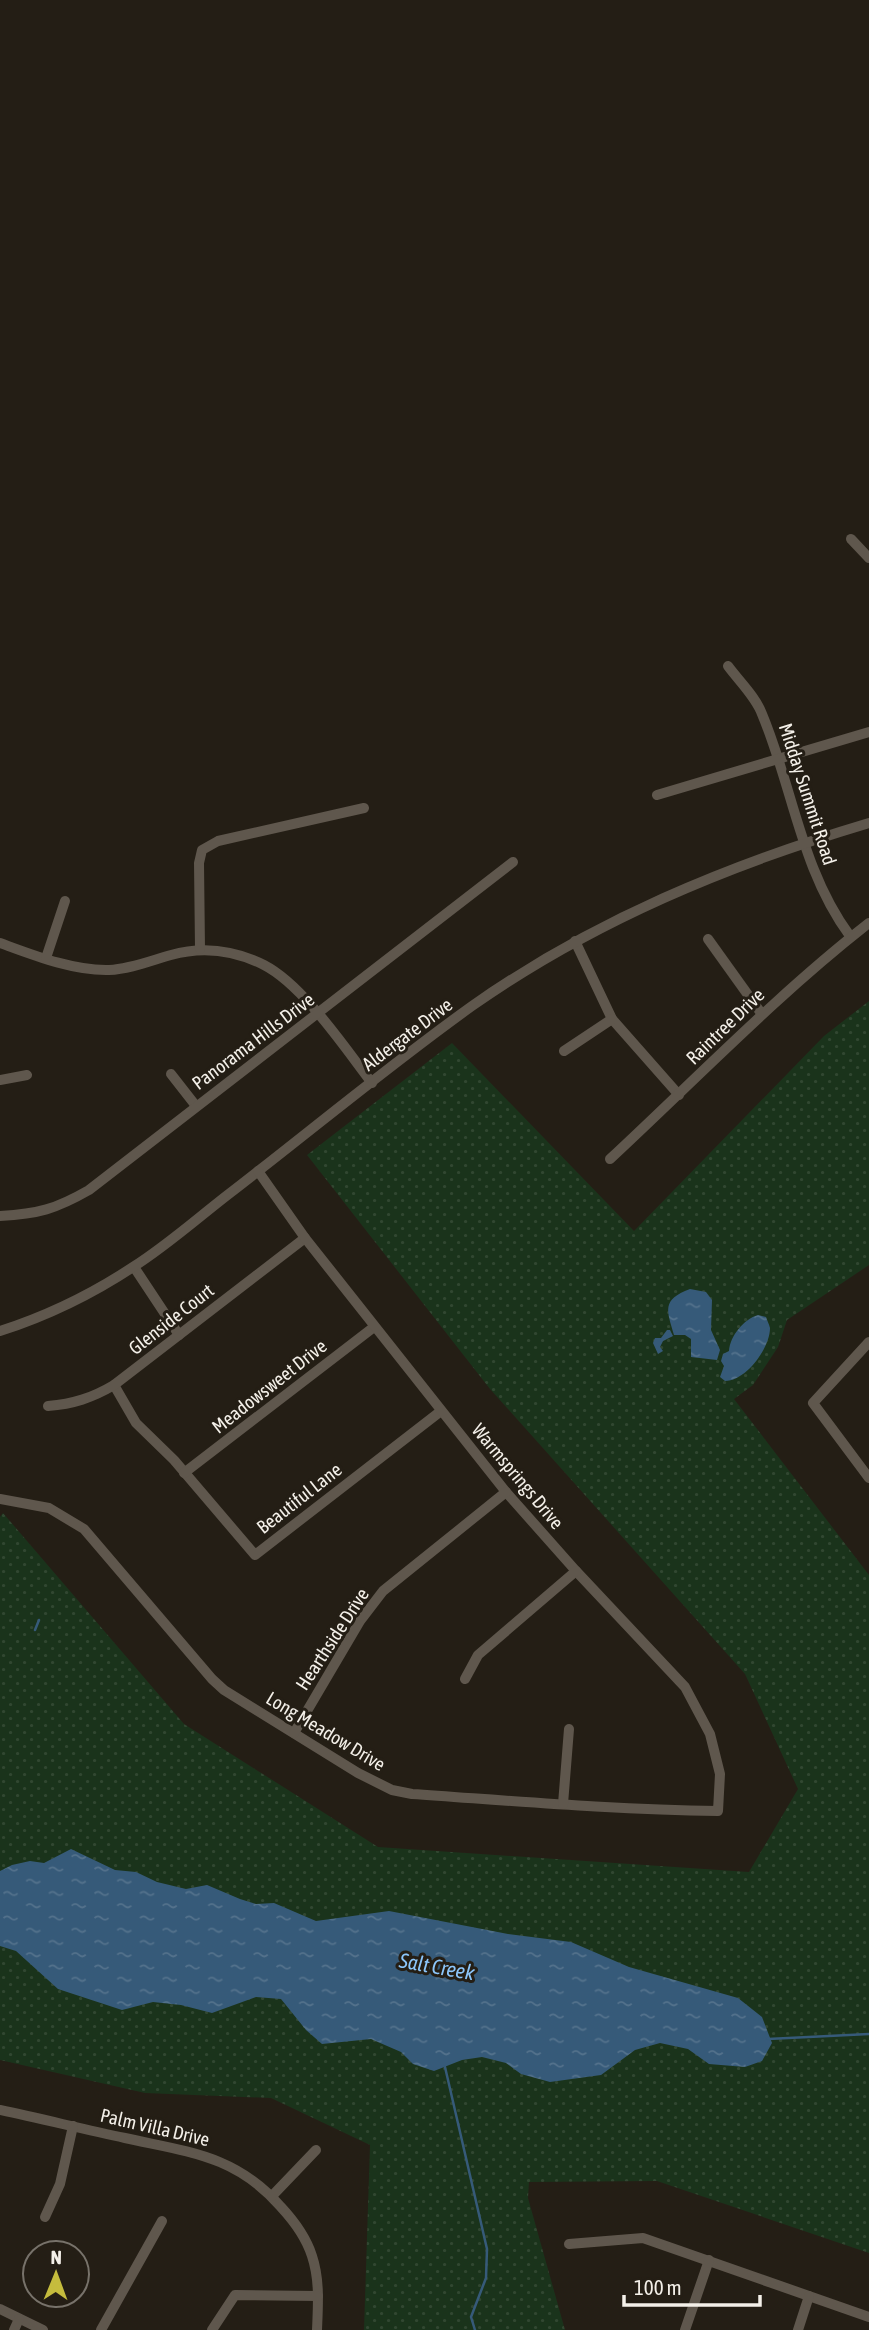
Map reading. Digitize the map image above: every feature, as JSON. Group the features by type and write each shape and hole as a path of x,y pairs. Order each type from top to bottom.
{"street":[{"path":"851,539 869,558"},
{"name":"Midday Summit Road","path":"727,666 761,711 804,843 832,912 850,936"},
{"path":"657,794 869,732"},
{"path":"200,949 199,863 202,849 218,841 364,808"},
{"name":"Aldergate Drive","path":"0,1331 68,1304 134,1266 472,1006 575,941 724,871 869,823"},
{"name":"Panorama Hills Drive","path":"0,1216 28,1214 61,1206 121,1167 513,862"},
{"path":"46,958 65,901"},
{"name":"Raintree Drive","path":"610,1159 761,1013 850,936 869,923"},
{"path":"708,939 761,1013"},
{"path":"575,941 612,1019 679,1095"},
{"path":"0,943 79,967 107,970 133,967 173,954 200,949 232,952 266,966 298,993 318,1014 372,1083"},
{"path":"564,1051 612,1019"},
{"path":"171,1074 196,1106"},
{"path":"0,1080 27,1075"},
{"name":"Warmsprings Drive","path":"258,1171 305,1238 506,1492 685,1687 710,1734 720,1774 718,1811"},
{"name":"Glenside Court","path":"48,1406 90,1399 114,1385 305,1238"},
{"path":"134,1266 179,1335"},
{"name":"Meadowsweet Drive","path":"184,1473 374,1327"},
{"path":"869,1342 813,1403 869,1478"},
{"name":"Beautiful Lane","path":"114,1385 136,1423 184,1473 255,1555 441,1411"},
{"name":"Hearthside Drive","path":"294,1733 360,1621 383,1591 506,1492"},
{"name":"Long Meadow Drive","path":"0,1499 49,1508 84,1529 224,1690 358,1773 392,1790 412,1794 664,1811 718,1811"},
{"path":"465,1679 478,1655 576,1571"},
{"path":"563,1804 569,1729"},
{"name":"Palm Villa Drive","path":"0,2110 212,2158 244,2173 272,2196 304,2237 317,2277 317,2330"},
{"path":"45,2217 60,2184 73,2126"},
{"path":"272,2196 316,2150"},
{"path":"100,2330 162,2221"},
{"path":"569,2244 643,2238 869,2316"},
{"path":"685,2330 709,2260"},
{"path":"212,2330 235,2295 318,2296"},
{"path":"797,2330 809,2296"},
{"path":"0,2309 30,2327 43,2330"},
{"path":"14,2330 19,2319"}],"green space":[{"path":"869,1001 869,1265 787,1320 778,1347 753,1385 734,1399 869,1575 869,2253 657,2181 529,2182 528,2198 565,2330 364,2330 370,2145 271,2098 145,2093 0,2060 0,1517 3,1513 184,1724 378,1847 749,1872 798,1789 745,1674 490,1389 307,1155 452,1043 634,1231 824,1036"}],"water":[{"path":"690,1289 706,1292 712,1300 711,1330 720,1350 717,1360 691,1357 691,1339 685,1335 674,1335 668,1307 674,1297"},
{"path":"758,1315 766,1317 770,1328 766,1345 748,1370 733,1380 725,1381 720,1377 724,1366 721,1361 723,1354 729,1351 739,1329"},
{"path":"670,1330 673,1336 663,1341 660,1347 663,1351 658,1354 653,1343 655,1338 661,1338"},
{"path":"71,1849 115,1870 136,1872 157,1882 186,1889 207,1885 256,1904 274,1903 316,1921 389,1911 508,1934 571,1942 629,1967 738,1998 762,2017 772,2043 762,2061 745,2067 709,2064 688,2049 660,2043 635,2050 601,2075 550,2082 521,2074 506,2063 482,2057 462,2060 434,2071 413,2064 401,2052 371,2039 322,2044 306,2030 281,1999 256,1997 212,2013 181,2005 153,2002 122,2010 58,1989 16,1951 0,1946 0,1871 30,1861 44,1863"}],"waterway":[{"path":"35,1630 39,1620"},
{"name":"Salt Creek","path":"768,2039 869,2034"},
{"path":"445,2067 487,2249 486,2278 471,2317 475,2330"}]}
